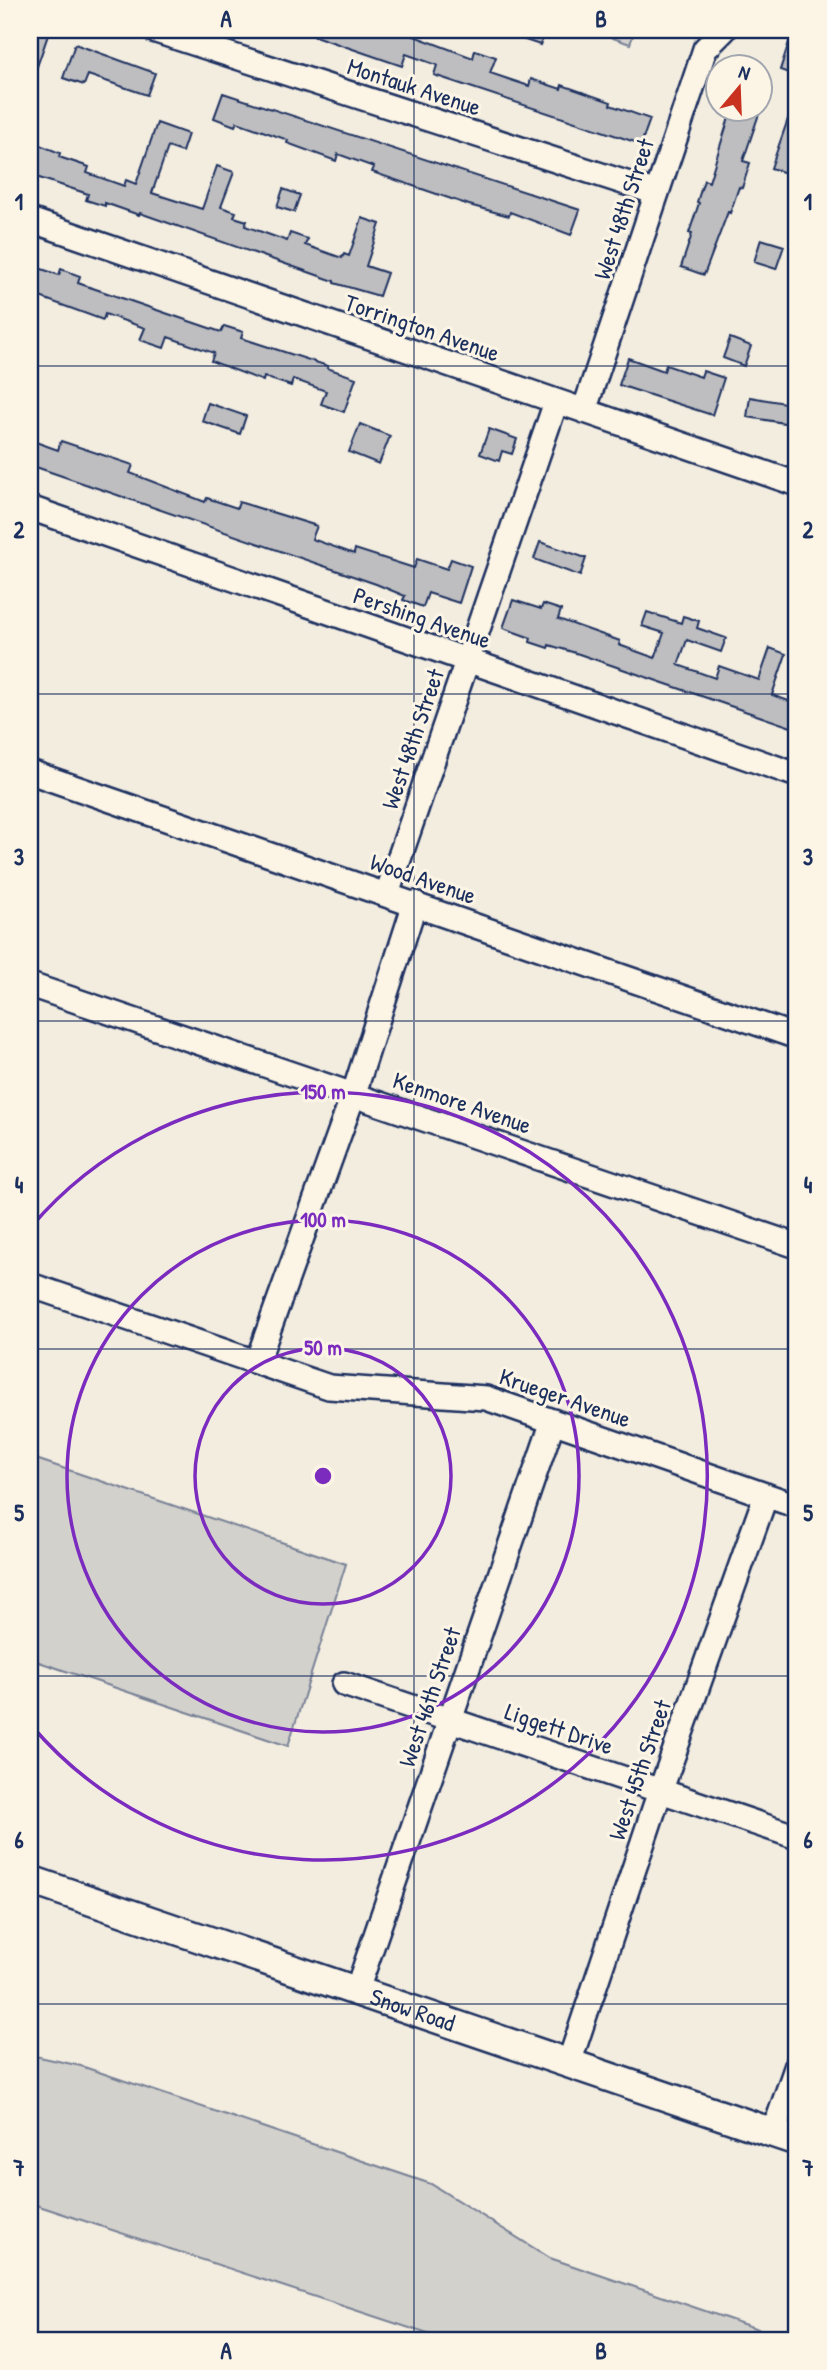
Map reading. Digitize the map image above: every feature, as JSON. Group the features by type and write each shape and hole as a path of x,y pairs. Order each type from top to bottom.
{"main road":[{"name":"Snow Road","path":"30,1880 785,2138"}],"street":[{"name":"Montauk Avenue","path":"153,30 657,193"},
{"name":"West 48th Street","path":"584,411 705,49 724,30"},
{"name":"Torrington Avenue","path":"30,220 795,482"},
{"name":"West 48th Street","path":"387,894 556,402"},
{"name":"Pershing Avenue","path":"30,508 797,775"},
{"name":"Wood Avenue","path":"30,772 797,1037"},
{"path":"257,1362 354,1093 415,903"},
{"name":"Kenmore Avenue","path":"30,985 354,1093 797,1246"},
{"name":"Krueger Avenue","path":"30,1284 329,1387 486,1398 797,1506"},
{"name":"West 46th Street","path":"357,1990 553,1421"},
{"name":"West 45th Street","path":"569,2063 659,1792 766,1495"},
{"name":"Liggett Drive","path":"344,1684 797,1837"},
{"path":"785,2138 797,2065"}],"shaded area":[{"path":"590,30 635,30 630,44"},
{"path":"30,1457 346,1564 288,1746 30,1659"},
{"path":"30,2055 81,2066 431,2184 550,2258 790,2340 446,2340 30,2203"}],"building":[{"path":"30,30 49,32 32,81 30,81"},
{"path":"303,30 398,30 473,58 475,50 496,57 490,73 529,86 531,79 561,89 562,85 650,119 641,144 434,75 437,65 406,54 402,66"},
{"path":"501,30 546,30 540,45"},
{"path":"793,30 797,30 797,76 780,70"},
{"path":"75,44 155,73 147,95 88,75 84,85 63,78"},
{"path":"223,93 580,210 571,235 510,212 509,216 469,205 372,172 374,167 338,154 336,161 237,122 235,126 214,118"},
{"path":"795,99 797,149 789,174 771,168"},
{"path":"728,122 756,122 743,161 750,163 742,188 739,187 730,213 728,212 704,275 681,267 692,234 689,233 704,180 709,182"},
{"path":"157,123 188,134 182,152 168,147 152,193 202,209 217,166 234,172 221,207 236,212 234,217 247,221 245,226 287,241 290,233 308,239 305,245 342,258 344,254 349,256 362,218 380,224 366,266 387,273 379,296 334,283 140,213 139,215 105,203 105,206 86,200 88,194 30,175 30,141 60,153 59,157 89,167 87,173 124,186 126,180 136,184"},
{"path":"283,189 300,195 294,212 277,207"},
{"path":"761,239 784,246 776,269 754,262"},
{"path":"30,265 59,275 61,269 80,276 78,283 221,332 224,326 243,332 241,338 328,366 327,368 356,378 344,412 321,404 326,391 293,379 291,386 264,377 263,381 211,361 214,353 168,337 164,348 140,340 145,328 105,314 103,320 40,297 30,321"},
{"path":"730,338 751,346 744,366 723,358"},
{"path":"628,358 664,371 666,365 701,377 703,371 724,378 712,415 619,385"},
{"path":"750,397 797,405 797,425 747,417"},
{"path":"208,403 246,416 240,434 202,421"},
{"path":"360,424 390,436 379,464 349,452"},
{"path":"489,429 517,439 512,454 502,451 499,461 480,454"},
{"path":"30,440 58,450 61,441 133,465 130,473 205,502 207,498 237,508 239,502 317,526 312,539 354,554 355,549 414,568 417,559 447,569 451,559 471,566 459,603 428,593 423,607 403,600 405,596 376,584 30,465"},
{"path":"540,542 586,558 580,576 534,559"},
{"path":"513,600 541,609 543,604 561,610 558,619 620,641 619,645 655,658 664,633 642,626 647,612 681,623 683,616 699,621 697,628 726,638 721,652 687,640 678,665 715,678 719,666 759,680 770,648 786,654 772,695 797,704 797,729 579,654 530,642 531,638 503,628"}]}
